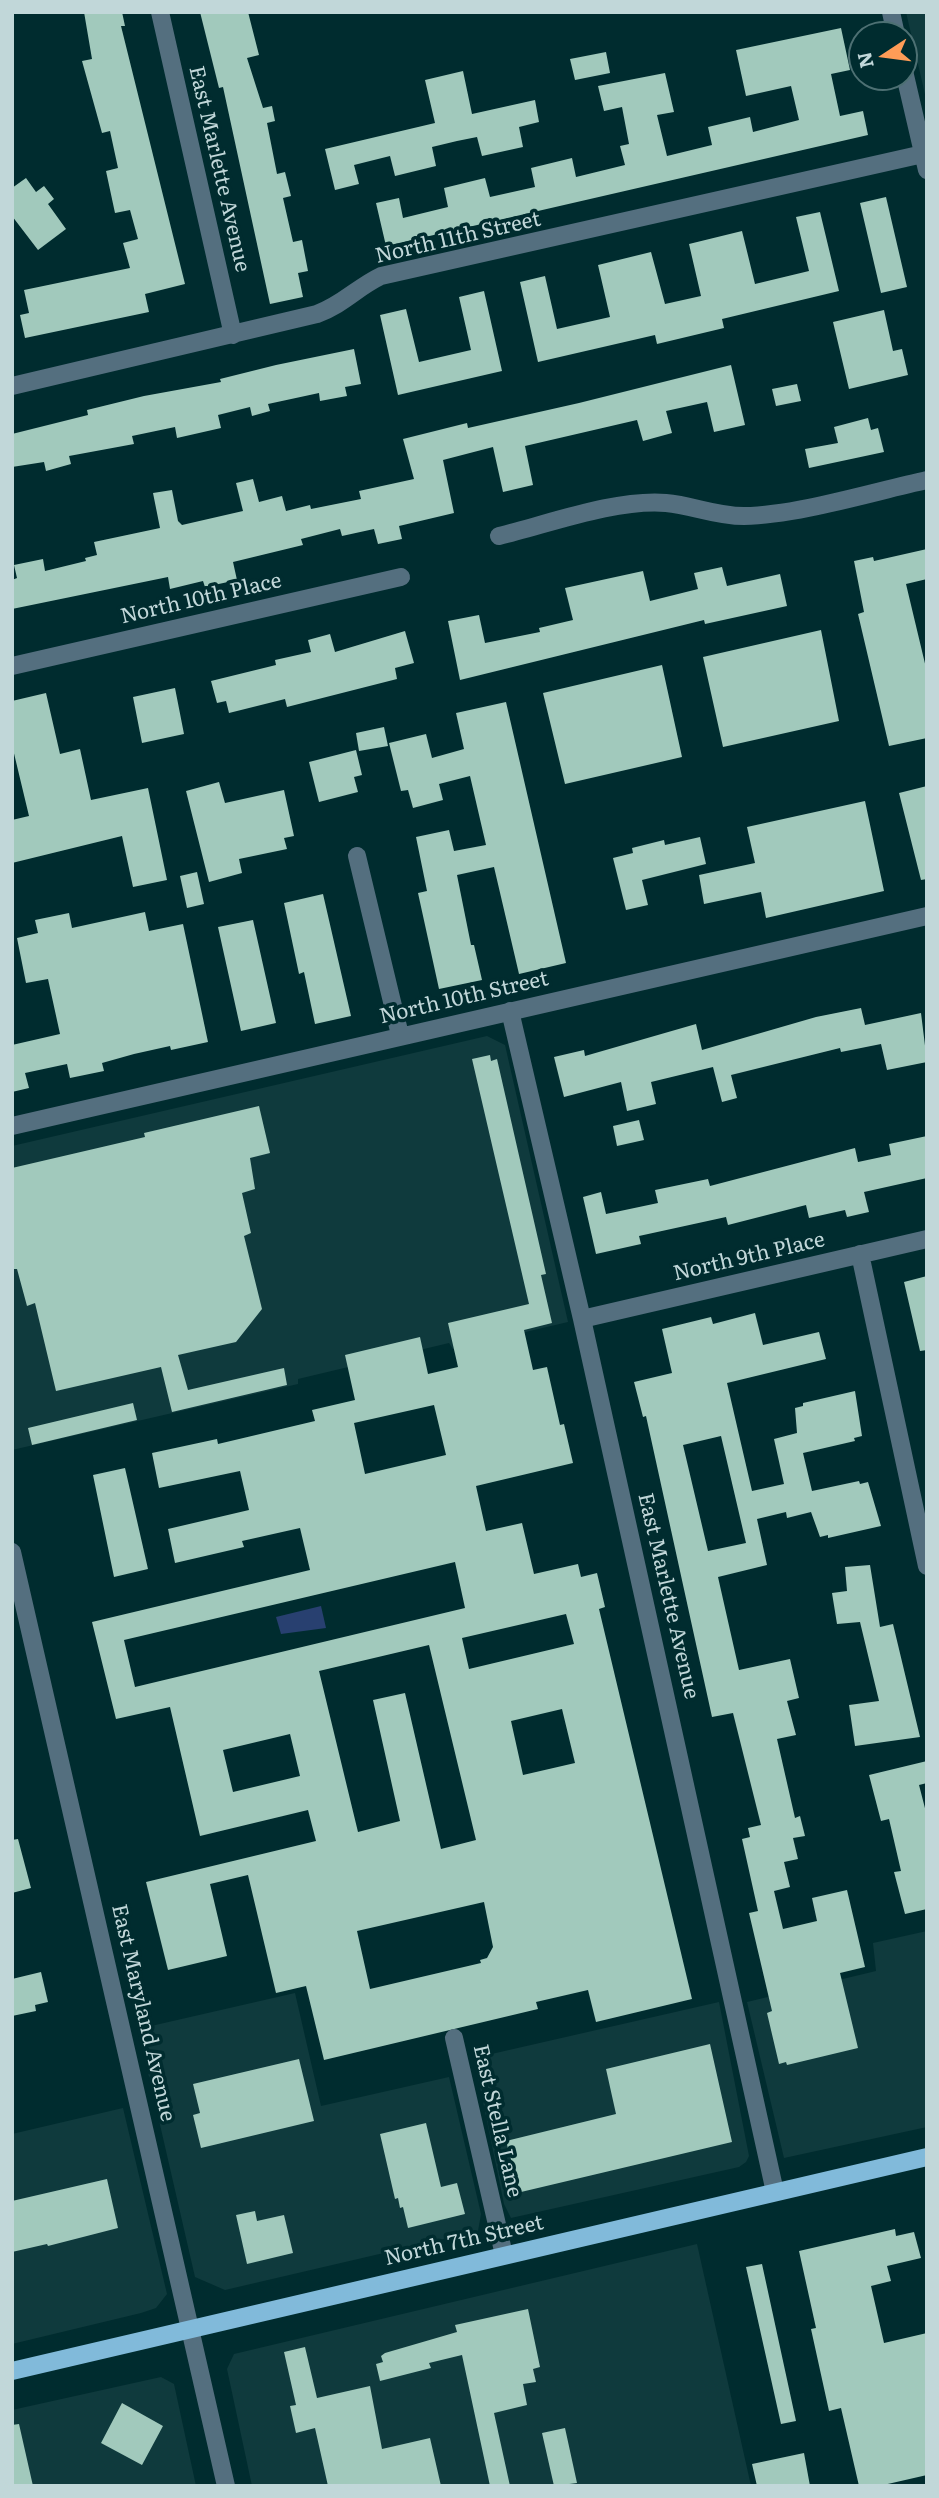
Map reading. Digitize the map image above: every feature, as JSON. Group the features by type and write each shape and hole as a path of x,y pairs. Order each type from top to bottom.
{"main road":[{"name":"North 7th Street","path":"12,2371 927,2157"}],"street":[{"name":"East Marlette Avenue","path":"160,12 233,335"},
{"path":"909,91 925,162"},
{"name":"North 11th Street","path":"12,386 233,335 340,306 365,284 380,276 925,162"},
{"path":"499,536 632,505 666,503 707,514 775,513 927,480"},
{"name":"North 10th Place","path":"12,666 401,577"},
{"path":"357,856 400,1035"},
{"name":"North 10th Street","path":"12,1126 927,916"},
{"name":"East Marlette Avenue","path":"510,1011 583,1319 775,2192"},
{"name":"North 9th Place","path":"583,1319 927,1239"},
{"path":"860,1255 927,1566"},
{"name":"East Maryland Avenue","path":"12,1552 192,2328 226,2486"},
{"name":"East Stella Lane","path":"454,2038 504,2255"}],"shaded area":[{"path":"906,12 927,12 927,103 918,64 918,21 908,21"},
{"path":"487,1036 505,1045 568,1322 453,1349 449,1343 298,1379 298,1384 12,1450 12,1146"},
{"path":"927,1931 927,2127 784,2158 747,2002 876,1971 873,1943"},
{"path":"295,1993 321,2106 449,2077 481,2214 478,2231 225,2290 195,2277 138,2029"},
{"path":"719,2002 749,2156 746,2162 739,2167 511,2218 504,2204 474,2058"},
{"path":"123,2108 167,2294 156,2308 141,2313 12,2344 12,2134"},
{"path":"697,2244 751,2486 252,2486 227,2369 234,2354"},
{"path":"161,2377 174,2384 196,2486 12,2486 12,2410"}],"water":[{"path":"321,1606 326,1628 281,1634 276,1617"}],"building":[{"path":"84,12 122,12 125,26 121,26 185,284 145,294 149,312 25,338 20,315 29,313 24,290 130,268 123,243 138,239 130,210 115,213 106,171 118,168 110,131 102,133 82,61 92,59"},
{"path":"200,12 248,12 259,55 247,58 263,108 272,106 275,121 267,123 277,174 285,172 291,196 283,198 293,242 302,240 308,271 298,273 303,297 270,304 223,87 219,88"},
{"path":"841,28 848,70 831,74 840,116 863,111 868,135 386,246 376,203 399,198 403,218 448,207 444,188 485,178 490,197 535,187 531,168 572,158 576,177 625,165 620,146 629,144 622,107 604,111 598,86 665,73 674,112 657,115 667,156 712,145 708,127 750,117 753,132 799,120 791,86 746,96 736,50"},
{"path":"606,52 610,73 575,80 570,59"},
{"path":"463,71 472,114 535,100 539,122 519,127 523,147 482,156 477,137 457,141 432,147 436,166 395,176 390,156 354,165 359,184 335,190 325,149 435,123 425,80"},
{"path":"26,178 36,192 44,186 54,199 48,204 66,229 38,250 12,216 12,188"},
{"path":"886,197 907,287 881,293 860,203"},
{"path":"820,212 839,291 722,319 724,328 657,344 655,335 538,362 520,282 545,276 557,329 610,317 598,265 651,252 665,304 701,296 689,244 742,231 755,284 809,271 796,217"},
{"path":"484,291 502,371 398,395 380,315 406,309 419,362 471,350 459,297"},
{"path":"884,310 893,351 902,349 908,375 849,389 833,322"},
{"path":"354,349 361,384 345,387 347,396 320,401 319,393 268,404 270,411 252,416 250,407 218,415 221,428 177,438 175,427 132,436 134,444 69,456 71,464 46,471 44,462 12,467 12,434 88,415 87,410 221,382 220,379 276,365"},
{"path":"731,365 745,425 714,432 707,402 666,411 672,433 643,441 637,420 525,446 533,485 503,492 493,447 443,460 454,513 399,526 402,539 378,544 374,529 342,536 340,529 301,539 303,545 233,562 237,580 205,587 203,581 170,589 168,577 12,609 12,580 17,578 14,565 43,559 45,571 86,561 85,558 97,555 94,542 160,528 153,493 172,490 178,521 182,525 243,511 236,483 253,479 259,502 282,496 286,511 310,505 311,509 361,499 359,491 414,479 403,439 467,423 468,428 579,403"},
{"path":"797,384 801,401 776,406 772,389"},
{"path":"868,418 871,430 878,428 884,452 809,468 805,449 838,443 834,427"},
{"path":"927,549 927,579 906,584 927,672 927,738 889,746 858,614 864,612 854,561 873,557 874,561"},
{"path":"722,567 727,586 780,574 787,606 705,624 704,620 460,680 448,621 479,615 485,643 540,632 539,628 573,620 565,588 643,571 650,601 698,589 694,573"},
{"path":"821,630 839,721 723,747 703,657"},
{"path":"405,631 414,663 395,668 397,679 287,707 285,699 229,713 226,701 217,703 211,681 276,665 275,660 311,652 308,640 330,634 335,652"},
{"path":"662,665 682,757 565,784 543,693"},
{"path":"175,688 184,734 142,743 133,697"},
{"path":"46,693 60,754 80,749 91,800 148,788 167,880 133,887 122,836 12,863 12,820 29,816 12,745 12,701"},
{"path":"506,702 566,963 519,974 494,867 457,875 471,945 474,945 482,980 439,989 418,893 427,891 416,837 449,830 454,851 486,845 470,776 439,784 443,800 413,808 408,790 401,791 389,743 426,734 432,758 464,749 456,713"},
{"path":"384,727 388,746 359,751 356,733"},
{"path":"356,750 362,775 354,777 358,792 319,802 309,762"},
{"path":"219,782 225,803 284,790 294,836 284,838 287,849 239,859 242,873 209,882 186,791"},
{"path":"927,786 927,879 921,880 899,793"},
{"path":"865,801 884,891 766,918 761,892 704,904 699,875 755,863 747,827"},
{"path":"700,837 706,864 642,880 648,905 626,910 613,858 633,853 632,848 664,840 665,845"},
{"path":"197,872 204,904 187,908 180,876"},
{"path":"323,894 351,1016 315,1024 304,972 299,974 284,903"},
{"path":"145,912 149,931 183,924 208,1042 171,1050 170,1046 134,1054 102,1063 104,1071 70,1078 67,1064 25,1073 29,1088 12,1092 12,1045 60,1034 48,979 26,983 17,938 38,933 35,920 69,913 72,928"},
{"path":"253,920 276,1023 241,1031 218,927"},
{"path":"861,1008 865,1025 921,1013 927,1062 887,1070 881,1044 841,1052 840,1048 731,1075 737,1098 722,1102 713,1067 651,1082 656,1104 627,1111 621,1082 564,1097 554,1057 584,1050 585,1056 696,1024 702,1050 816,1017"},
{"path":"490,1055 491,1061 497,1059 546,1274 541,1275 552,1323 524,1330 533,1370 547,1367 560,1425 564,1424 573,1463 476,1486 486,1531 522,1523 534,1574 578,1564 581,1577 597,1573 605,1607 599,1609 692,1999 596,2022 588,1990 536,2002 538,2009 324,2060 306,1986 276,1993 248,1875 210,1884 227,1956 168,1970 146,1882 316,1841 308,1810 200,1836 170,1707 116,1719 92,1622 310,1570 300,1528 242,1541 244,1547 175,1563 168,1529 249,1510 240,1471 159,1488 152,1453 217,1439 218,1444 315,1421 312,1410 355,1400 345,1355 420,1337 428,1374 458,1367 448,1323 529,1304 472,1059","holes":["434,1405 446,1455 365,1474 354,1423","455,1562 465,1608 135,1687 124,1640","566,1614 574,1644 469,1669 462,1638","429,1645 476,1840 441,1849 405,1693 373,1700 400,1821 358,1832 319,1671","562,1709 575,1763 523,1775 511,1721","290,1734 300,1776 233,1792 223,1750","484,1902 493,1947 487,1958 480,1960 481,1963 370,1989 357,1931"]},
{"path":"259,1106 270,1153 250,1158 255,1189 242,1193 251,1233 244,1236 262,1309 236,1342 178,1355 188,1390 284,1368 287,1385 172,1412 161,1367 56,1391 35,1303 27,1306 17,1269 12,1269 12,1168 145,1137 144,1133"},
{"path":"639,1120 644,1140 617,1146 613,1126"},
{"path":"927,1136 927,1178 864,1192 869,1212 847,1217 845,1210 809,1218 806,1205 728,1225 726,1217 639,1236 641,1244 596,1254 583,1197 601,1192 606,1214 658,1203 655,1190 708,1179 710,1186 855,1148 858,1162 891,1155 889,1144"},
{"path":"927,1276 927,1350 920,1351 904,1282"},
{"path":"755,1313 763,1345 819,1332 826,1359 727,1383 752,1491 784,1484 774,1439 797,1433 795,1408 803,1406 803,1403 855,1391 862,1436 854,1438 855,1441 803,1453 812,1491 859,1481 860,1484 868,1482 881,1526 828,1538 828,1535 820,1537 811,1512 787,1518 786,1512 757,1519 767,1565 718,1577 739,1670 790,1659 799,1698 787,1701 796,1735 777,1739 795,1818 800,1816 805,1836 793,1838 798,1859 784,1862 790,1887 774,1891 783,1929 817,1921 812,1898 847,1890 865,1967 840,1973 858,2048 787,2065 786,2062 779,2064 767,2013 772,2011 749,1913 758,1911 742,1839 750,1837 748,1828 761,1825 733,1713 712,1717 646,1416 643,1417 634,1382 672,1373 662,1329 711,1317 713,1324","holes":["721,1436 746,1543 708,1551 683,1445"]},
{"path":"133,1403 137,1420 32,1445 28,1428"},
{"path":"125,1468 148,1569 114,1577 93,1475"},
{"path":"870,1565 880,1627 893,1624 920,1737 855,1746 849,1705 879,1701 860,1622 837,1624 832,1593 847,1591 845,1567"},
{"path":"927,1761 927,1783 919,1785 927,1816 927,1909 905,1914 894,1872 901,1871 889,1819 881,1821 869,1775"},
{"path":"18,1839 31,1888 12,1893 12,1840"},
{"path":"41,1972 48,2002 35,2005 36,2011 12,2016 12,1979"},
{"path":"710,2044 732,2142 521,2192 506,2141 616,2114 606,2069"},
{"path":"299,2059 314,2121 201,2148 193,2115 200,2113 193,2084"},
{"path":"426,2123 441,2187 457,2183 465,2214 408,2228 403,2207 400,2208 398,2198 395,2199 380,2134"},
{"path":"107,2179 118,2228 12,2252 12,2201"},
{"path":"255,2211 257,2221 284,2215 293,2253 247,2264 236,2215"},
{"path":"895,2229 896,2236 914,2232 921,2258 887,2266 891,2281 871,2286 884,2343 927,2333 927,2475 879,2486 859,2486 841,2408 829,2411 811,2329 816,2328 799,2251"},
{"path":"762,2264 796,2421 781,2424 746,2267"},
{"path":"528,2309 540,2367 533,2369 536,2382 523,2384 527,2405 494,2413 510,2486 490,2486 462,2355 429,2363 431,2368 380,2381 376,2364 383,2362 381,2356 385,2353 457,2332 455,2325"},
{"path":"305,2347 317,2398 370,2386 382,2449 430,2438 441,2486 328,2486 315,2428 296,2433 290,2406 296,2405 284,2352"},
{"path":"122,2403 163,2426 142,2465 101,2443"},
{"path":"19,2424 33,2486 12,2486 12,2425"},
{"path":"565,2428 577,2483 554,2486 542,2433"},
{"path":"804,2453 810,2486 757,2486 752,2464"}]}
